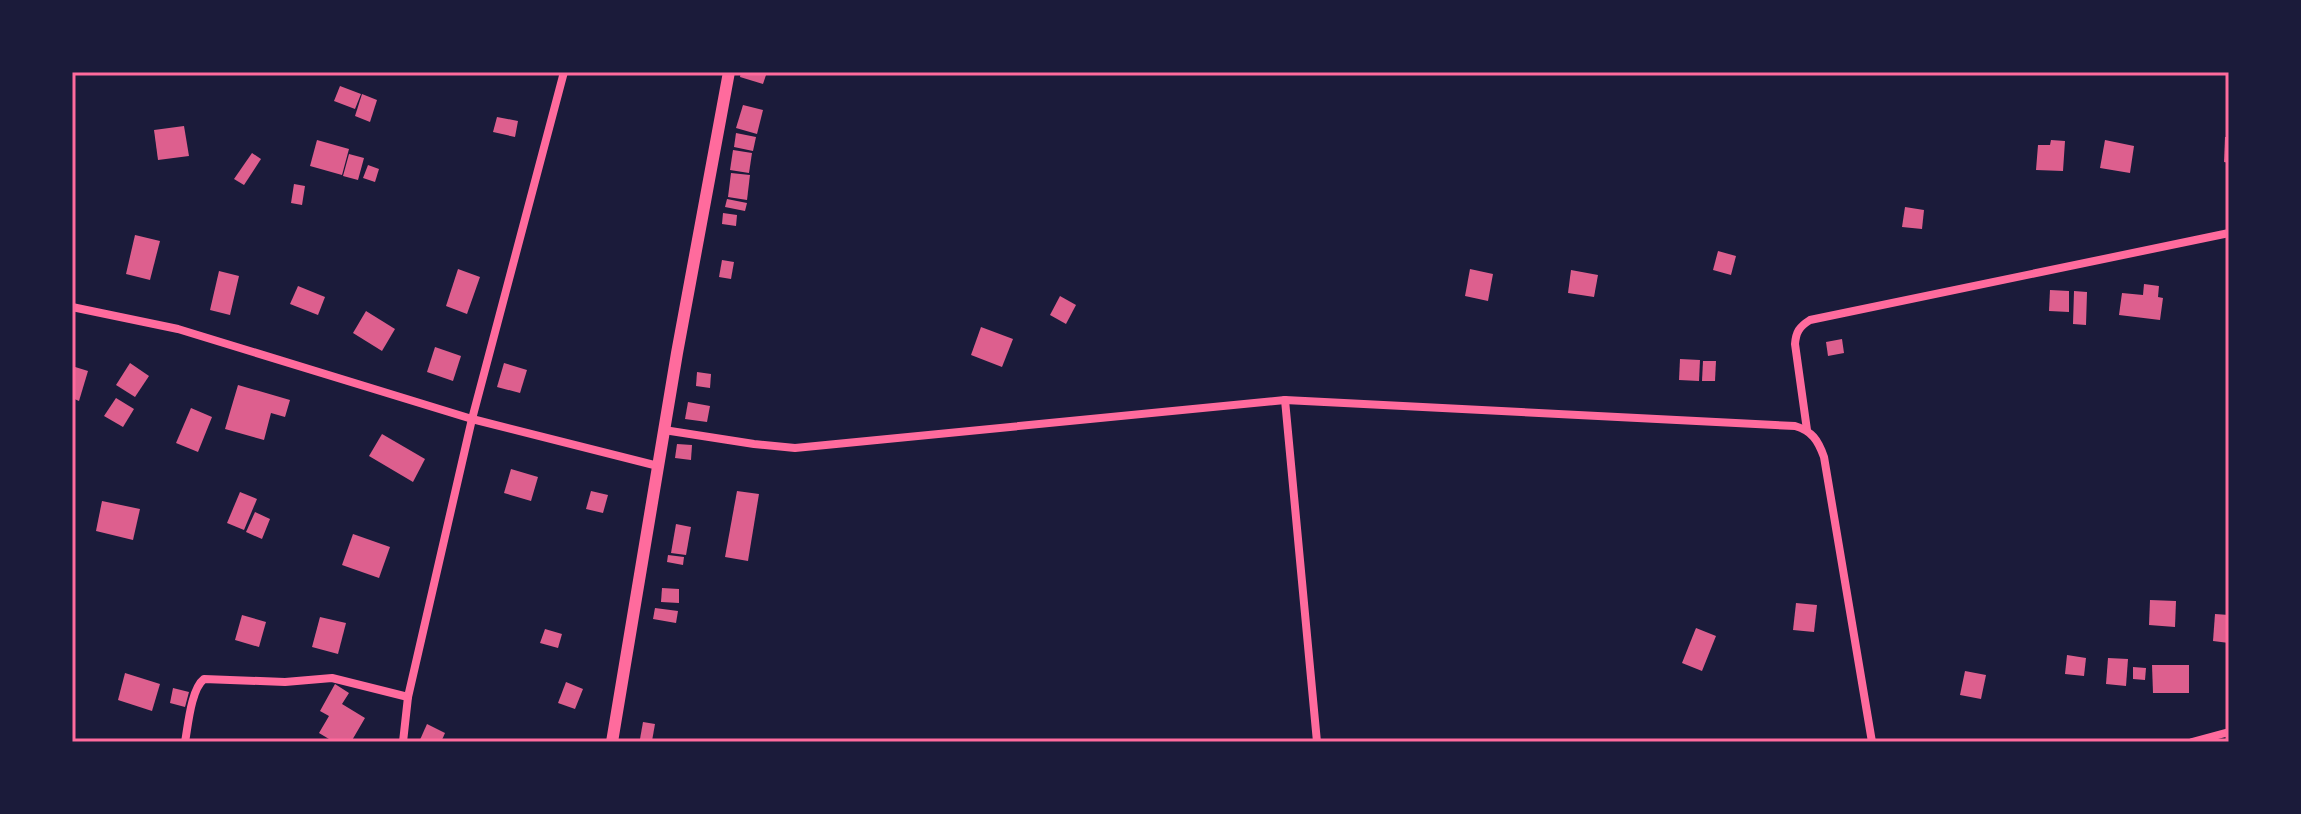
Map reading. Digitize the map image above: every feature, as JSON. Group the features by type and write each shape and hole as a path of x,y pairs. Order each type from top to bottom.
{"main road":[{"path":"612,742 664,430 729,72"}],"street":[{"path":"403,742 408,697 472,419 564,72"},
{"path":"1872,742 1824,457 1820,445 1807,430 1795,344 1801,326 1810,320 2229,233"},
{"path":"72,307 178,329 472,419 658,466"},
{"path":"664,430 795,448 1285,400 1779,425 1807,430"},
{"path":"1285,400 1317,742"},
{"path":"185,742 198,683 204,679 285,682 332,678 408,697"},
{"path":"2192,742 2229,732"}],"building":[{"path":"741,72 767,72 763,84 740,77"},
{"path":"340,86 361,94 355,109 334,101"},
{"path":"362,94 377,100 370,122 355,116"},
{"path":"743,105 763,110 757,134 736,128"},
{"path":"497,117 518,121 515,137 493,132"},
{"path":"184,126 189,156 158,160 154,130"},
{"path":"736,133 756,137 753,151 734,147"},
{"path":"2225,137 2229,137 2229,163 2224,162"},
{"path":"317,140 349,149 342,175 310,166"},
{"path":"2051,140 2065,141 2063,171 2036,170 2038,145 2050,145"},
{"path":"2105,140 2134,146 2130,173 2100,168"},
{"path":"733,150 752,153 749,173 730,170"},
{"path":"252,153 261,159 244,185 234,179"},
{"path":"349,154 364,158 358,180 343,176"},
{"path":"368,165 379,169 375,182 363,178"},
{"path":"731,173 750,175 747,200 728,197"},
{"path":"294,184 305,186 302,205 291,203"},
{"path":"727,199 747,203 745,211 725,207"},
{"path":"1905,207 1924,210 1922,229 1902,227"},
{"path":"723,213 737,215 736,226 722,224"},
{"path":"135,235 160,241 150,280 126,274"},
{"path":"1718,251 1736,256 1731,275 1713,270"},
{"path":"722,260 734,262 731,279 719,277"},
{"path":"458,269 480,277 467,314 446,306"},
{"path":"1470,269 1493,274 1488,301 1465,296"},
{"path":"1571,270 1598,275 1594,297 1568,293"},
{"path":"219,271 239,276 230,315 210,310"},
{"path":"2144,284 2159,286 2158,297 2163,298 2160,320 2119,315 2122,293 2143,295"},
{"path":"298,286 325,297 318,315 290,304"},
{"path":"2050,290 2069,291 2069,312 2049,311"},
{"path":"2074,291 2087,292 2086,325 2073,324"},
{"path":"1060,296 1076,305 1066,324 1050,315"},
{"path":"366,311 395,329 382,351 353,333"},
{"path":"981,327 1013,339 1002,367 971,355"},
{"path":"1842,339 1844,353 1828,356 1826,342"},
{"path":"435,347 461,356 453,381 427,372"},
{"path":"1680,359 1700,360 1699,381 1679,380"},
{"path":"1703,361 1716,361 1715,381 1702,381"},
{"path":"130,363 149,376 135,397 116,385"},
{"path":"504,363 527,370 520,393 497,387"},
{"path":"72,366 88,371 79,401 72,398"},
{"path":"697,372 711,374 710,388 696,386"},
{"path":"238,385 290,400 285,417 271,413 264,440 225,429"},
{"path":"116,398 134,409 123,427 104,416"},
{"path":"688,402 710,406 707,422 685,419"},
{"path":"191,408 212,417 198,452 176,443"},
{"path":"382,434 425,459 413,482 369,456"},
{"path":"677,444 692,445 691,460 675,458"},
{"path":"511,469 538,477 531,501 504,493"},
{"path":"591,491 608,495 603,513 586,509"},
{"path":"737,491 759,494 748,561 725,557"},
{"path":"240,492 257,499 244,530 227,523"},
{"path":"102,501 140,509 133,540 96,531"},
{"path":"255,512 270,519 262,539 246,532"},
{"path":"676,524 691,527 686,555 671,553"},
{"path":"353,534 390,547 379,578 342,565"},
{"path":"668,555 684,557 683,565 667,562"},
{"path":"662,588 679,589 679,603 661,602"},
{"path":"2150,600 2176,601 2175,627 2149,625"},
{"path":"1796,603 1817,605 1814,632 1793,630"},
{"path":"655,608 678,611 676,623 653,619"},
{"path":"2215,614 2229,615 2229,643 2213,641"},
{"path":"242,615 266,622 259,647 235,640"},
{"path":"320,617 346,623 338,654 312,647"},
{"path":"1696,628 1716,636 1702,671 1682,663"},
{"path":"545,629 562,634 558,648 540,643"},
{"path":"2067,655 2086,658 2084,676 2065,674"},
{"path":"2108,658 2128,659 2126,686 2106,684"},
{"path":"2152,665 2189,665 2189,693 2153,693"},
{"path":"2133,667 2146,668 2145,680 2133,679"},
{"path":"1965,671 1986,675 1981,699 1960,695"},
{"path":"125,673 160,684 152,711 118,700"},
{"path":"566,682 583,689 575,709 558,703"},
{"path":"335,684 349,693 342,704 365,718 351,742 334,742 319,733 329,716 320,711"},
{"path":"173,688 189,692 185,707 170,703"},
{"path":"643,722 655,724 652,741 640,739"},
{"path":"427,724 445,733 441,742 419,742"}]}
